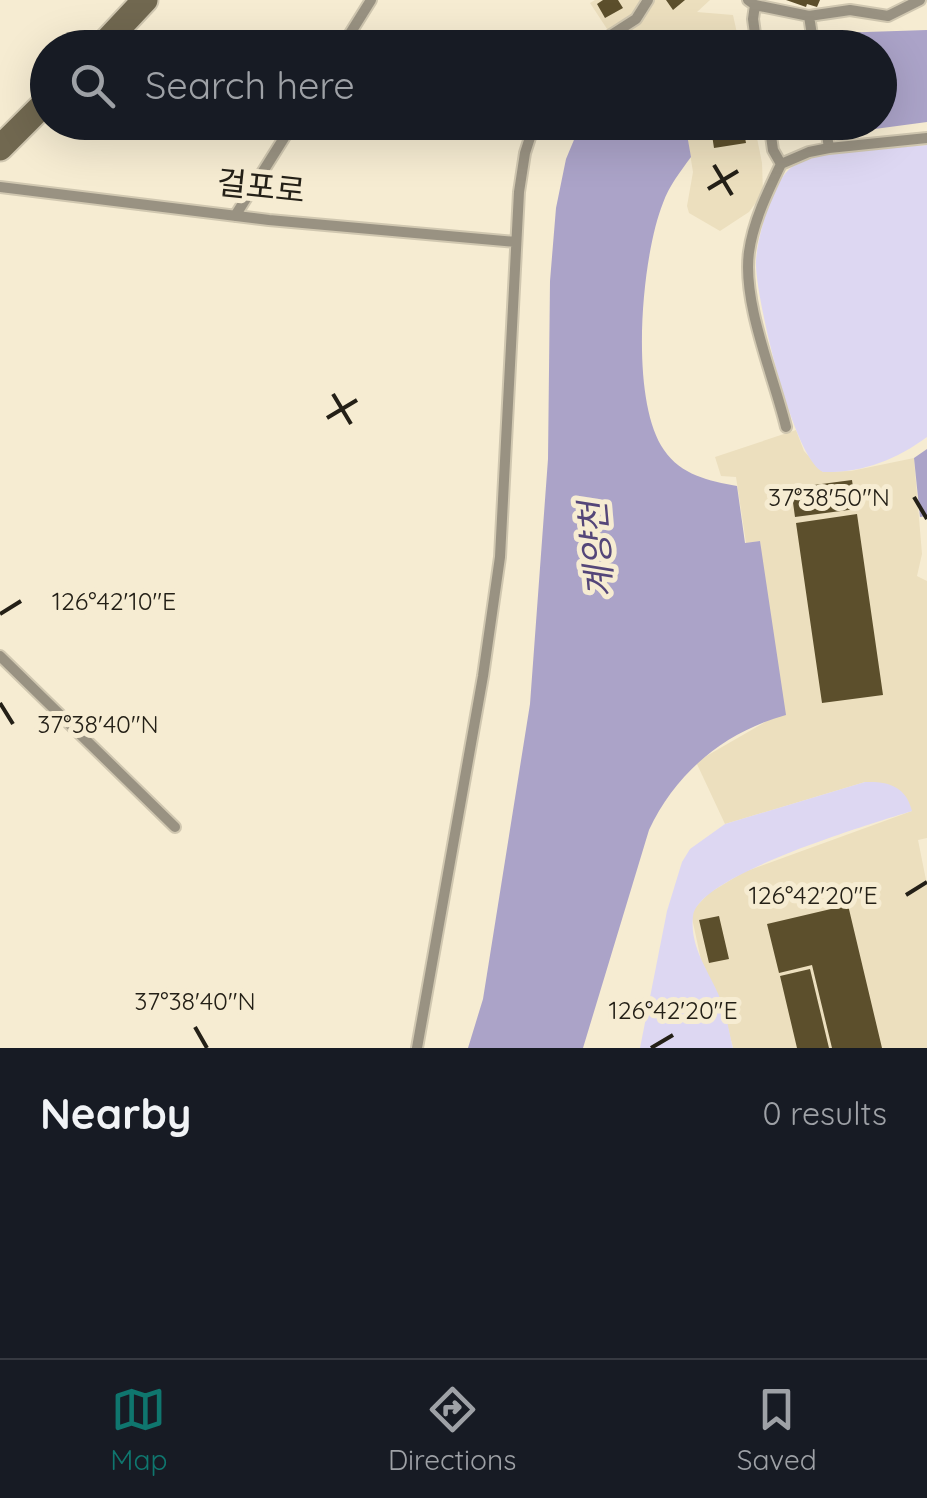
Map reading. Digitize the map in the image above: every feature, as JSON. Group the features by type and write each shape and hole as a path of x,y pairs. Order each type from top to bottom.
{"street":[{"path":"117,30 145,0"},
{"path":"0,148 30,118"}],"lane":[{"path":"352,30 371,0"},
{"path":"619,30 636,19 648,0"},
{"path":"755,30 752,2 809,16 850,5 888,16 920,0"},
{"path":"809,16 811,30"},
{"path":"786,427 748,274 755,227 781,164 829,148 927,138"},
{"path":"235,216 283,140"},
{"path":"418,1048 484,676 500,557 516,242 522,171 531,140"},
{"path":"772,140 781,164"},
{"path":"828,140 829,148"},
{"name":"걸포로","path":"0,187 235,216 516,242"},
{"path":"0,656 175,826"}],"shaded area":[{"path":"710,0 697,12 733,15 736,30 608,30 590,3"},
{"path":"688,140 757,140 763,193 749,212 720,231 689,213 693,172"},
{"path":"927,145 927,437 878,463 823,472 812,461 789,410 763,311 756,266 766,213 785,174 805,161 838,153"},
{"path":"796,430 804,451 823,472 851,471 914,458 922,554 917,576 927,581 927,838 918,840 927,885 927,1048 733,1048 722,1004 701,960 692,918 694,909 709,893 744,872 912,811 865,782 725,824 696,762 772,718 760,541 746,543 736,477 721,476 715,457"},
{"path":"865,782 895,787 912,811 754,868 702,900 693,916 694,940 722,1003 733,1048 640,1048 667,911 690,849 725,824"}],"water":[{"path":"927,30 927,122 897,126 897,31"},
{"name":"계양천","path":"574,140 688,140 691,157 665,197 649,258 642,328 646,398 653,427 671,459 696,476 737,486 745,543 760,541 786,715 743,732 705,757 660,809 649,830 583,1048 468,1048 483,999 530,704 548,459 550,281 556,208"},
{"path":"927,449 927,516 920,517 914,458"}],"building":[{"path":"618,0 623,8 605,18 597,4"},
{"path":"666,0 685,0 673,10"},
{"path":"786,0 820,0 817,7 806,7"},
{"path":"713,140 745,140 746,143 714,148"},
{"path":"852,480 856,509 795,517 791,488"},
{"path":"857,514 883,695 822,703 796,523"},
{"path":"848,905 882,1048 832,1048 812,965 779,973 767,924"},
{"path":"719,916 729,959 709,963 699,920"},
{"path":"810,969 829,1048 797,1048 780,976"}]}
